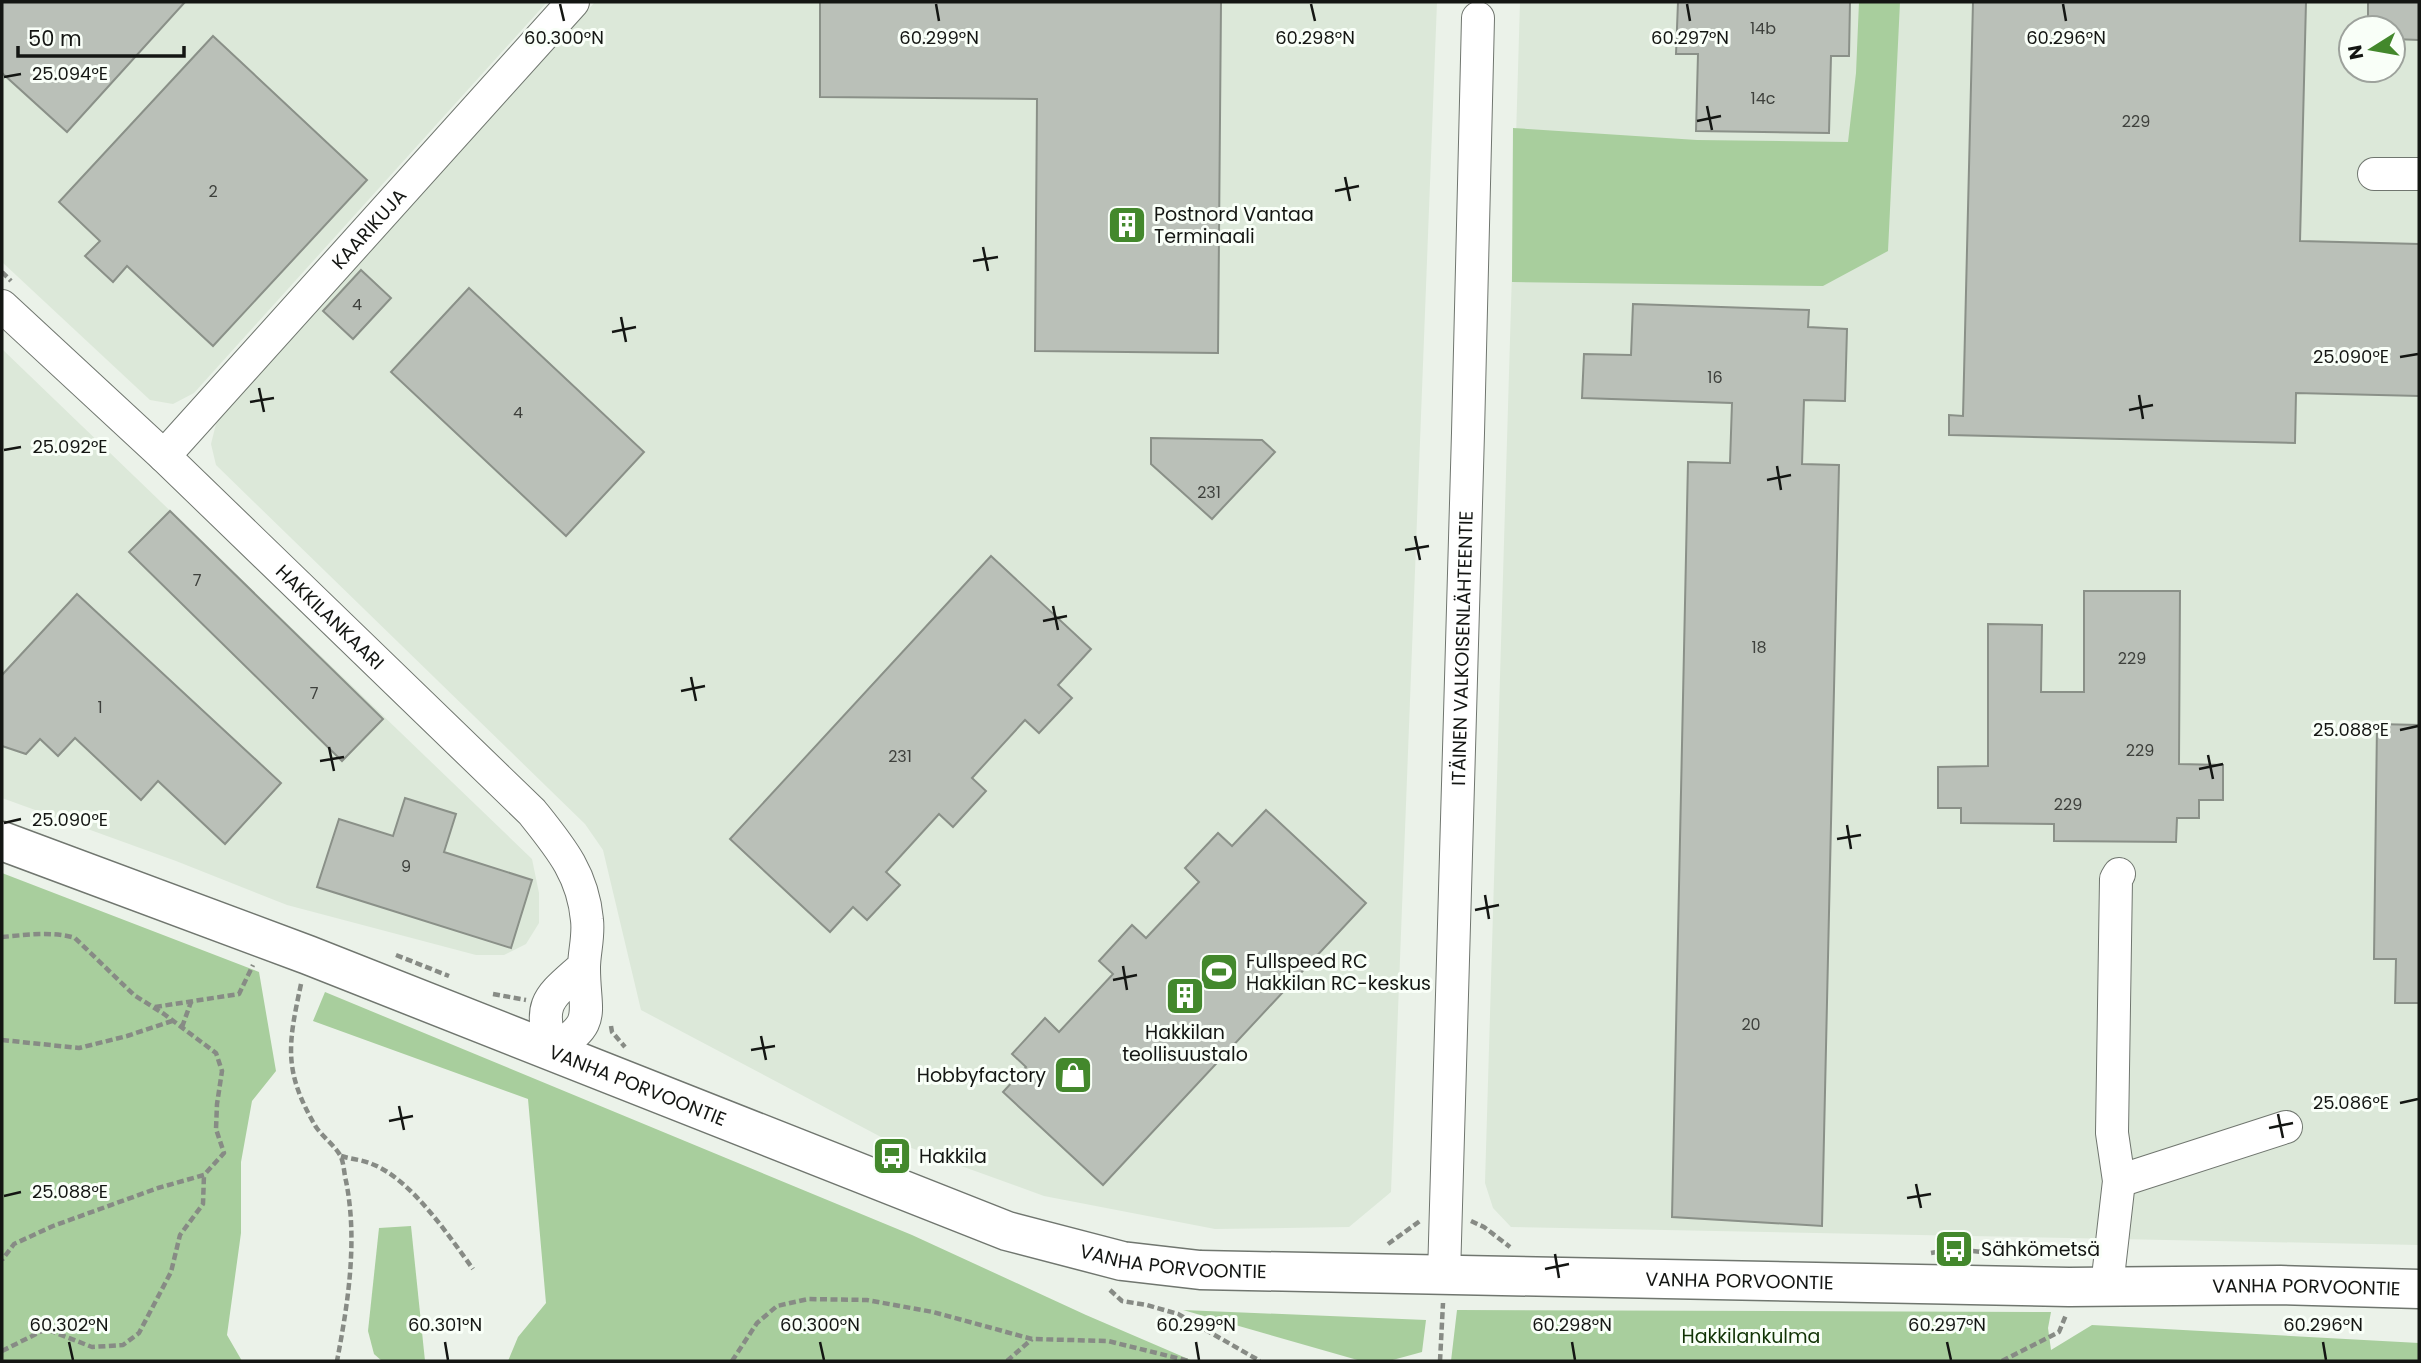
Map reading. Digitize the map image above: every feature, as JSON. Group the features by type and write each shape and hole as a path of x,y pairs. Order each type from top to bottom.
{"main road":[{"name":"VANHA PORVOONTIE","path":"2,841 553,1050 1006,1231 1122,1261 1200,1270 1444,1276 2107,1286 2280,1285 2419,1289"}],"street":[{"name":"KAARIKUJA","path":"164,456 573,2"},
{"name":"ITÄINEN VALKOISENLÄHTEENTIE","path":"1444,1276 1478,18"},
{"path":"2374,174 2419,174"},
{"name":"HAKKILANKAARI","path":"7,294 164,456 532,812 568,857 581,888 587,921 587,954 584,966 553,995 545,1008 545,1029 553,1050"},
{"path":"2107,1286 2119,1181 2112,1133 2116,878 2119,874"},
{"path":"2119,1181 2286,1127"}],"path":[{"path":"2,272 7,294"},
{"path":"2,937 66,935 75,938 134,995 173,1020 216,1053 222,1071 216,1129 224,1153 204,1175 158,1188 53,1226 15,1244 2,1260"},
{"path":"154,1007 239,994 263,938"},
{"path":"308,955 291,1031 290,1065 303,1104 319,1131 341,1156 349,1198 351,1254 346,1312 337,1361"},
{"path":"182,1027 191,1002"},
{"path":"610,1019 611,1032 632,1052"},
{"path":"2,1040 79,1048 127,1036 173,1020"},
{"path":"341,1156 374,1164 405,1185 443,1226 473,1269"},
{"path":"2,1351 46,1329 92,1347 123,1345 139,1333 171,1272 180,1235 203,1204 204,1175"},
{"path":"1379,1247 1396,1239 1420,1220 1473,1222 1511,1247"},
{"path":"1920,1254 1954,1249 2005,1255"},
{"path":"1440,1361 1444,1276"},
{"path":"1110,1290 1122,1301 1178,1314 1260,1361"},
{"path":"732,1361 757,1323 777,1306 808,1299 867,1300 933,1312 1032,1339 1108,1341 1189,1361"},
{"path":"2002,1361 2059,1332 2069,1308"},
{"path":"1007,1361 1032,1339"}],"shaded area":[{"path":"2,2 547,2 194,393 173,404 150,400 2,262"},
{"path":"595,2 1437,2 1391,1192 1349,1227 1215,1229 1044,1196 881,1137 641,1010 603,850 585,824 216,465 211,444 217,420"},
{"path":"1520,2 2419,2 2419,1245 1511,1227 1493,1208 1485,1183"},
{"path":"2,349 532,859 539,893 539,923 526,944 504,955 476,955 287,905 176,861 2,798"}],"green space":[{"path":"1859,2 1900,2 1888,251 1823,286 1512,282 1513,128 1697,140 1848,142 1856,73"},
{"path":"2,873 259,972 276,1071 252,1101 241,1162 241,1233 227,1335 242,1361 2,1361"},
{"path":"325,992 912,1235 1193,1361 508,1361 518,1337 546,1303 528,1099 313,1021"},
{"path":"411,1226 425,1361 382,1361 374,1354 368,1331 379,1228"},
{"path":"1183,1310 1426,1320 1422,1352 1389,1361 1361,1361"},
{"name":"Hakkilankulma","path":"1457,1310 2051,1312 2048,1328 2051,1350 2092,1325 2419,1343 2419,1361 1451,1361"}],"building":[{"path":"2,2 185,2 67,132 2,73"},
{"name":"Postnord Vantaa Terminaali","path":"820,2 1221,2 1218,353 1035,351 1037,99 820,97"},
{"path":"1678,2 1850,2 1849,56 1831,56 1829,133 1696,131 1698,54 1676,54"},
{"path":"1973,2 2306,2 2300,241 2419,244 2419,396 2296,393 2295,443 1949,435 1949,415 1963,416"},
{"path":"2368,2 2419,2 2419,40 2407,40 2407,14 2368,14"},
{"path":"213,36 367,180 213,346 127,266 113,282 85,256 100,241 59,202"},
{"path":"361,270 391,298 353,339 323,311"},
{"path":"469,288 644,452 566,536 391,372"},
{"path":"1633,304 1809,310 1808,327 1847,329 1845,401 1804,400 1802,464 1839,465 1822,1226 1672,1217 1688,462 1730,463 1732,403 1582,398 1584,354 1631,355"},
{"path":"1151,438 1262,440 1275,452 1212,519 1151,464"},
{"path":"170,511 383,719 342,761 129,552"},
{"path":"991,556 1091,649 1058,685 1072,698 1039,733 1025,720 972,778 986,791 953,827 939,814 886,872 900,885 867,920 853,907 830,932 730,839"},
{"path":"2084,591 2180,591 2179,764 2223,765 2223,800 2199,800 2199,818 2177,818 2176,842 2054,841 2054,824 1961,823 1961,808 1938,808 1938,767 1988,766 1988,624 2042,625 2041,692 2084,692"},
{"path":"77,594 281,783 225,844 158,781 141,800 75,738 58,756 40,739 26,754 2,746 2,675"},
{"path":"2377,724 2419,725 2419,1003 2395,1003 2396,959 2374,959"},
{"path":"405,798 456,814 444,852 532,880 511,948 317,887 339,819 393,836"},
{"name":"Hakkilan teollisuustalo","path":"1266,810 1366,903 1103,1185 1003,1092 1026,1067 1012,1054 1045,1018 1059,1032 1113,974 1099,961 1132,925 1146,938 1199,882 1185,868 1218,833 1232,846"}],"place":[{"name":"Postnord Vantaa Terminaali","path":"1127,225"},
{"name":"Fullspeed RC Hakkilan RC-keskus","path":"1219,972"},
{"name":"Hakkilan teollisuustalo","path":"1185,996"},
{"name":"Hobbyfactory","path":"1073,1075"},
{"name":"Hakkila","path":"892,1156"},
{"name":"Sähkömetsä","path":"1954,1249"}]}
